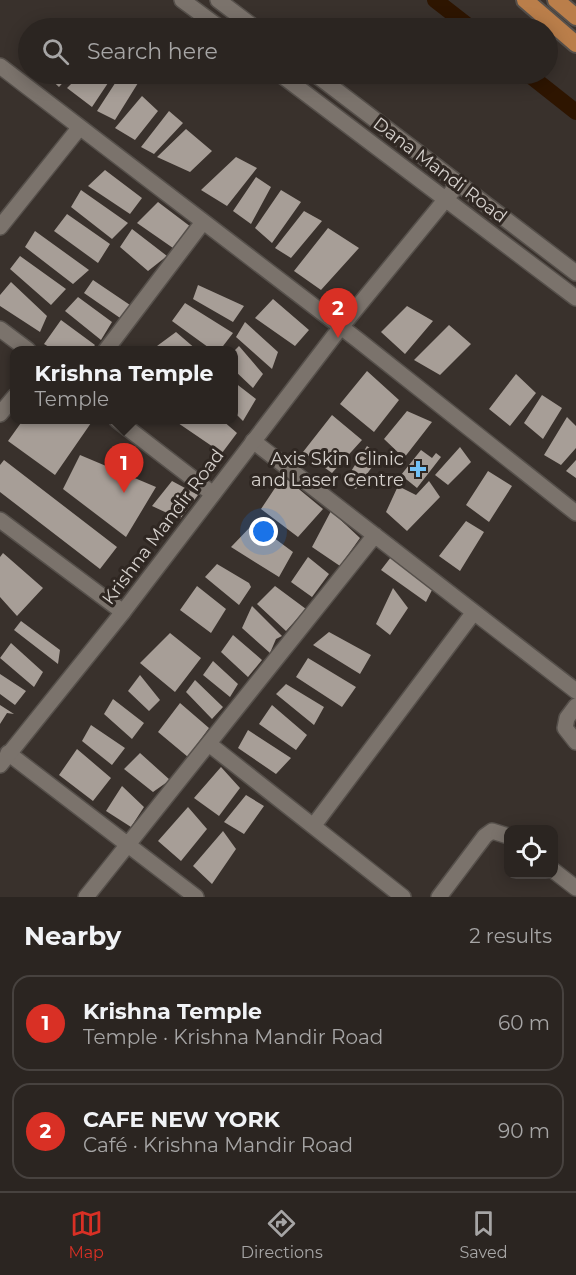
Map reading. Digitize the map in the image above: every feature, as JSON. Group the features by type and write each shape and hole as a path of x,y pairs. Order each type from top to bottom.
{"highway":[{"path":"525,0 546,18"},
{"path":"557,0 576,17"},
{"path":"558,28 576,44"}],"street":[{"path":"182,0 206,18"},
{"path":"218,0 242,18"},
{"path":"0,66 18,80"},
{"path":"24,84 341,327 576,513"},
{"name":"Dana Mandi Road","path":"293,84 576,298"},
{"path":"328,84 576,273"},
{"path":"0,227 80,127"},
{"name":"Krishna Mandir Road","path":"4,759 123,612 341,327 459,183"},
{"path":"110,346 203,222"},
{"path":"0,329 22,346"},
{"path":"0,414 10,402"},
{"path":"122,424 213,494"},
{"path":"253,441 576,691"},
{"path":"0,520 123,612"},
{"path":"86,897 375,535"},
{"path":"314,825 474,612"},
{"path":"576,706 567,718 565,728 576,742"},
{"path":"208,744 403,897"},
{"path":"4,759 128,845 196,897"},
{"path":"439,897 485,836 492,831 504,835"},
{"path":"558,874 576,888"}],"building":[{"path":"71,84 107,84 92,107 67,88"},
{"path":"115,84 137,84 115,120 97,111"},
{"path":"142,96 158,111 135,140 115,128"},
{"path":"169,111 183,123 154,154 141,147"},
{"path":"186,129 212,151 190,172 157,157"},
{"path":"236,157 257,168 227,206 201,190"},
{"path":"105,170 142,198 130,214 88,186"},
{"path":"256,177 271,187 251,224 233,211"},
{"path":"81,190 128,223 112,239 71,207"},
{"path":"281,190 301,202 272,243 255,228"},
{"path":"158,202 191,227 173,248 137,223"},
{"path":"304,211 322,221 291,258 275,248"},
{"path":"67,214 110,244 98,263 54,231"},
{"path":"328,228 359,248 321,290 294,271"},
{"path":"132,229 167,256 148,271 120,247"},
{"path":"35,231 89,270 73,284 25,247"},
{"path":"20,256 66,289 51,305 10,269"},
{"path":"93,280 130,305 123,320 84,293"},
{"path":"11,282 47,316 40,332 0,306 0,295"},
{"path":"198,285 244,306 233,322 193,299"},
{"path":"78,297 112,322 101,340 65,311"},
{"path":"273,299 309,330 295,346 255,318"},
{"path":"185,303 233,333 223,346 206,346 172,321"},
{"path":"407,306 433,321 405,354 381,332"},
{"path":"61,320 95,345 47,346 44,344"},
{"path":"245,322 278,352 272,369 236,337"},
{"path":"449,325 471,344 440,375 414,360"},
{"path":"176,332 192,346 157,346"},
{"path":"238,347 263,374 253,388 238,374"},
{"path":"367,371 399,400 374,432 340,404"},
{"path":"516,374 536,393 510,426 489,409"},
{"path":"238,385 256,399 243,421 238,416"},
{"path":"542,395 562,408 543,439 524,423"},
{"path":"407,411 432,422 404,458 384,439"},
{"path":"332,415 362,440 332,473 303,452"},
{"path":"567,417 576,426 576,448 561,465 544,455"},
{"path":"20,424 90,424 55,475 8,441"},
{"path":"179,424 227,424 237,433 222,453"},
{"path":"367,446 380,456 356,489 343,484"},
{"path":"460,447 471,462 448,485 435,475"},
{"path":"421,450 432,458 436,453 441,457 417,488 401,475"},
{"path":"80,455 156,487 126,537 63,489"},
{"path":"4,460 117,547 100,569 0,492 0,465"},
{"path":"576,460 576,478 566,471"},
{"path":"488,471 512,486 489,522 466,505"},
{"path":"283,476 323,509 298,537 261,509"},
{"path":"172,481 198,495 180,519 152,506"},
{"path":"429,481 440,497 407,531 386,512 398,486 416,495"},
{"path":"331,511 360,538 340,566 312,547"},
{"path":"466,521 484,532 460,571 439,556"},
{"path":"254,523 293,552 279,577 231,547"},
{"path":"3,553 43,588 17,616 0,597 0,557"},
{"path":"308,557 329,574 312,597 291,582"},
{"path":"391,557 433,588 426,602 381,570"},
{"path":"217,564 249,583 251,587 239,605 205,577"},
{"path":"197,586 226,609 211,633 180,610"},
{"path":"275,586 306,609 286,631 257,604"},
{"path":"393,588 408,608 390,635 376,624"},
{"path":"252,606 282,636 276,639 270,653 242,628"},
{"path":"21,621 60,650 58,664 14,630"},
{"path":"329,632 371,655 360,674 313,645"},
{"path":"170,633 201,658 175,692 140,663"},
{"path":"233,635 262,660 248,677 221,652"},
{"path":"11,643 43,672 34,687 0,658"},
{"path":"308,658 356,687 342,707 296,677"},
{"path":"213,661 238,684 230,697 203,675"},
{"path":"0,674 26,691 15,705 0,694"},
{"path":"140,675 160,700 149,711 128,691"},
{"path":"195,680 223,707 212,719 186,692"},
{"path":"286,684 324,707 314,725 276,694"},
{"path":"113,699 144,723 132,739 104,714"},
{"path":"180,703 209,728 188,757 158,732"},
{"path":"0,705 14,714 7,713 0,724"},
{"path":"272,705 307,735 296,750 259,724"},
{"path":"91,725 125,748 112,765 82,741"},
{"path":"248,730 291,758 276,774 238,748"},
{"path":"77,749 111,778 93,801 59,775"},
{"path":"140,753 170,780 153,792 124,769"},
{"path":"221,767 240,788 219,816 194,798"},
{"path":"122,786 144,807 131,827 106,811"},
{"path":"246,795 264,806 244,834 224,822"},
{"path":"188,807 207,829 181,861 158,841"},
{"path":"223,831 236,849 212,884 193,866"}],"waterway":[{"path":"435,0 458,18"},
{"path":"541,84 576,112"}],"place":[{"name":"CAFE NEW YORK","path":"338,338"},
{"name":"Axis Skin Clinic and Laser Centre","path":"418,469"},
{"name":"Krishna Temple","path":"124,493"}]}
